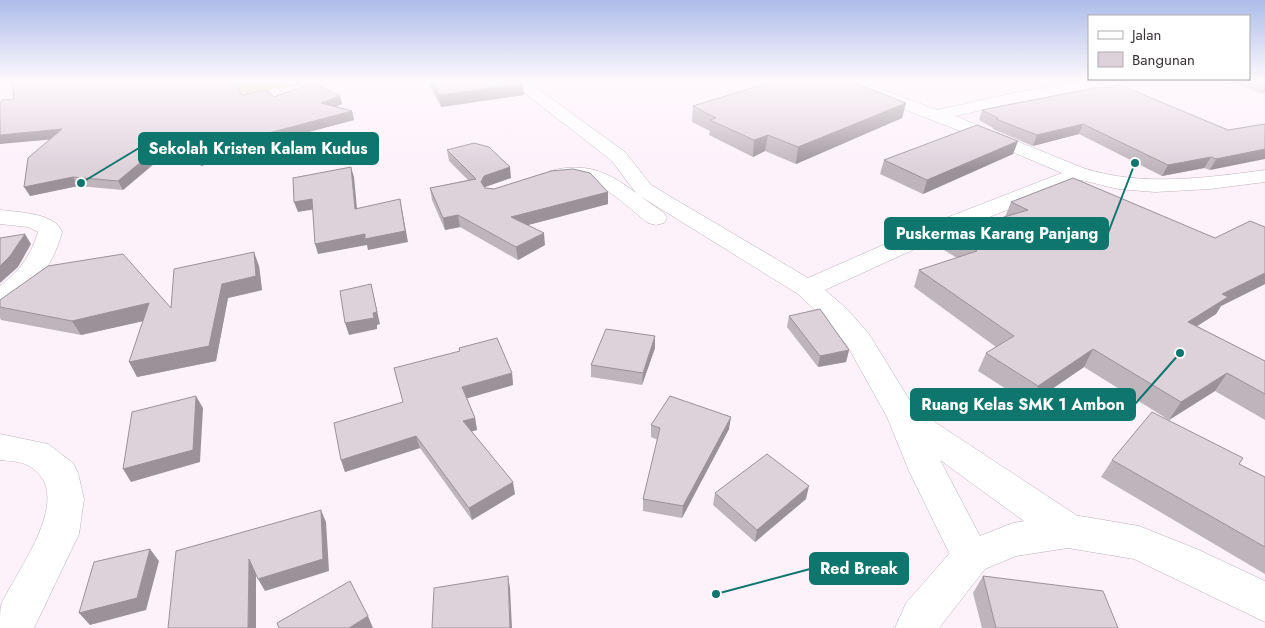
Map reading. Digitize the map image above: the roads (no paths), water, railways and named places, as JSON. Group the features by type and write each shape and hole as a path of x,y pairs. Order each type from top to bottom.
{"street":[{"path":"556,110 618,156 644,188 714,233 807,288 837,315 859,341 903,417 927,470 971,557"},
{"path":"924,110 1080,174 1117,183 1212,184 1265,176"},
{"path":"937,115 958,110"},
{"path":"536,180 570,172 589,174 607,184 663,223 686,231 714,233"},
{"path":"807,288 881,253 1018,196 1080,174"},
{"path":"0,217 31,221 44,225 49,228 50,232 40,261 19,284 0,297"},
{"path":"903,417 1068,531"},
{"path":"0,447 36,453 60,472 66,499 60,534 12,628"},
{"path":"917,628 921,617 971,557 1013,540 1068,531 1138,543 1185,563 1265,602"}],"place":[{"name":"Puskermas Karang Panjang","path":"1135,163"},
{"name":"Sekolah Kristen Kalam Kudus","path":"81,183"},
{"name":"Ruang Kelas SMK 1 Ambon","path":"1180,353"},
{"name":"Red Break","path":"716,594"}]}
